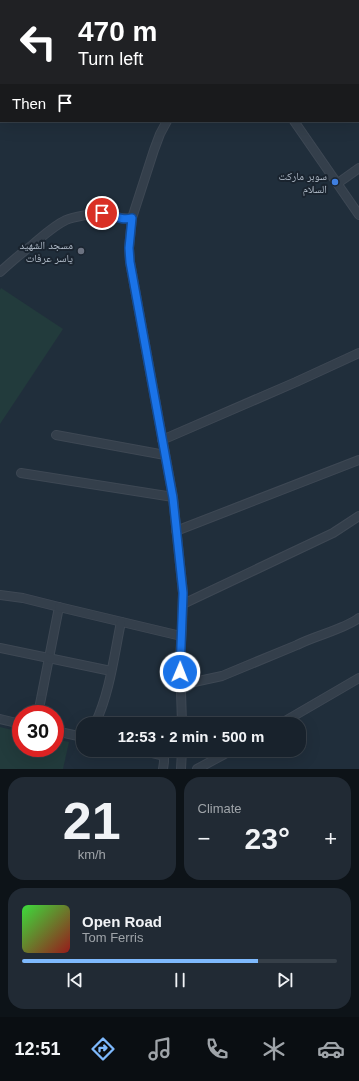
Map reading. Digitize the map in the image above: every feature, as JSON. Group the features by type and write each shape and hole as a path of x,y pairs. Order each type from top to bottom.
{"street":[{"path":"166,122 154,150 132,218 129,248 130,262 173,498 183,593 180,658 182,717"},
{"path":"295,122 359,215"},
{"path":"338,183 359,168"},
{"path":"0,272 55,226 66,220 102,213 125,220 132,218"},
{"path":"162,440 359,353"},
{"path":"56,435 165,455"},
{"path":"176,531 359,460"},
{"path":"21,474 173,498"},
{"path":"183,604 333,533 359,516"},
{"path":"0,595 23,598 181,636"},
{"path":"40,705 59,607"},
{"path":"180,685 222,676 359,618"},
{"path":"98,717 103,705 121,622"},
{"path":"0,648 111,671"},
{"path":"292,717 359,678"},
{"path":"0,719 12,722"},
{"path":"64,733 76,736"},
{"path":"163,769 164,757"},
{"path":"181,769 182,757"},
{"path":"197,769 219,757"}],"green space":[{"path":"1,288 63,329 0,424 0,290"},
{"path":"0,727 12,730 12,757 64,757 64,741 69,742 63,769 0,769"}],"place":[{"name":"سوبر ماركت السلام","path":"335,182"},
{"name":"مسجد الشهيد ياسر عرفات","path":"81,251"}],"route":[{"path":"102,213 125,220 132,218 129,248 130,262 173,498 183,593 180,672"}]}
